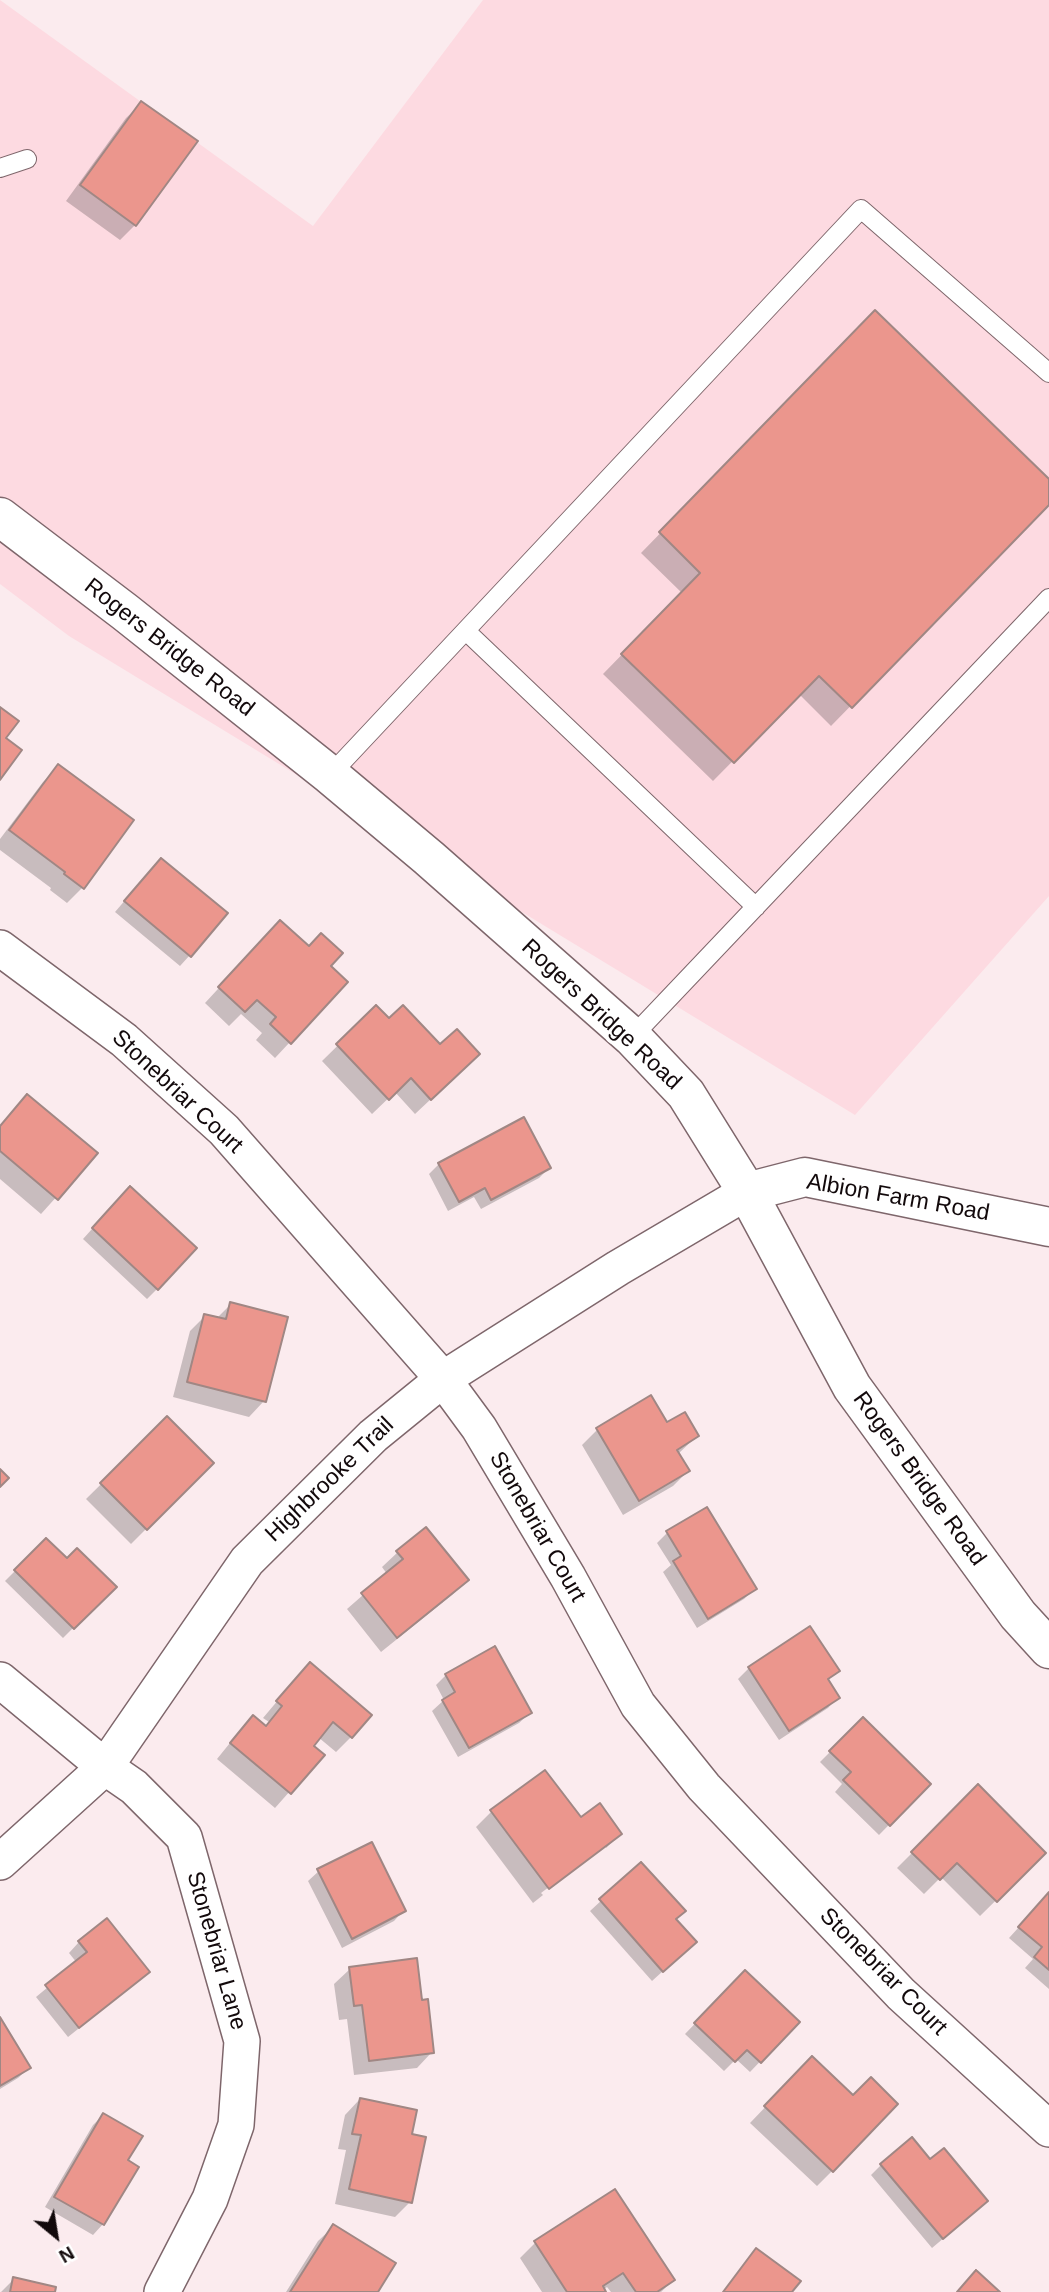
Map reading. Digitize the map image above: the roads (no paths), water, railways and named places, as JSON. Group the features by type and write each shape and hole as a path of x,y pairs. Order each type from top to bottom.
{"street":[{"name":"Rogers Bridge Road","path":"0,517 125,612 330,775 429,858 632,1037 686,1094 747,1192 852,1387 1018,1615 1049,1649"},
{"name":"Stonebriar Court","path":"0,947 124,1040 223,1129 443,1379 479,1428 568,1577 638,1705 704,1787 901,1994 1049,2129"},
{"name":"Albion Farm Road","path":"747,1192 805,1177 1049,1227"},
{"name":"Highbrooke Trail","path":"0,1863 105,1767 247,1561 373,1436 443,1379 618,1268 747,1192"},
{"name":"Stonebriar Lane","path":"0,1680 105,1767 134,1787 184,1837 242,2041 236,2125 210,2199 162,2292"}],"lane":[{"path":"0,169 27,159"},
{"path":"330,775 862,209 1049,373"},
{"path":"632,1037 1049,598"},
{"path":"466,631 756,907"}]}
